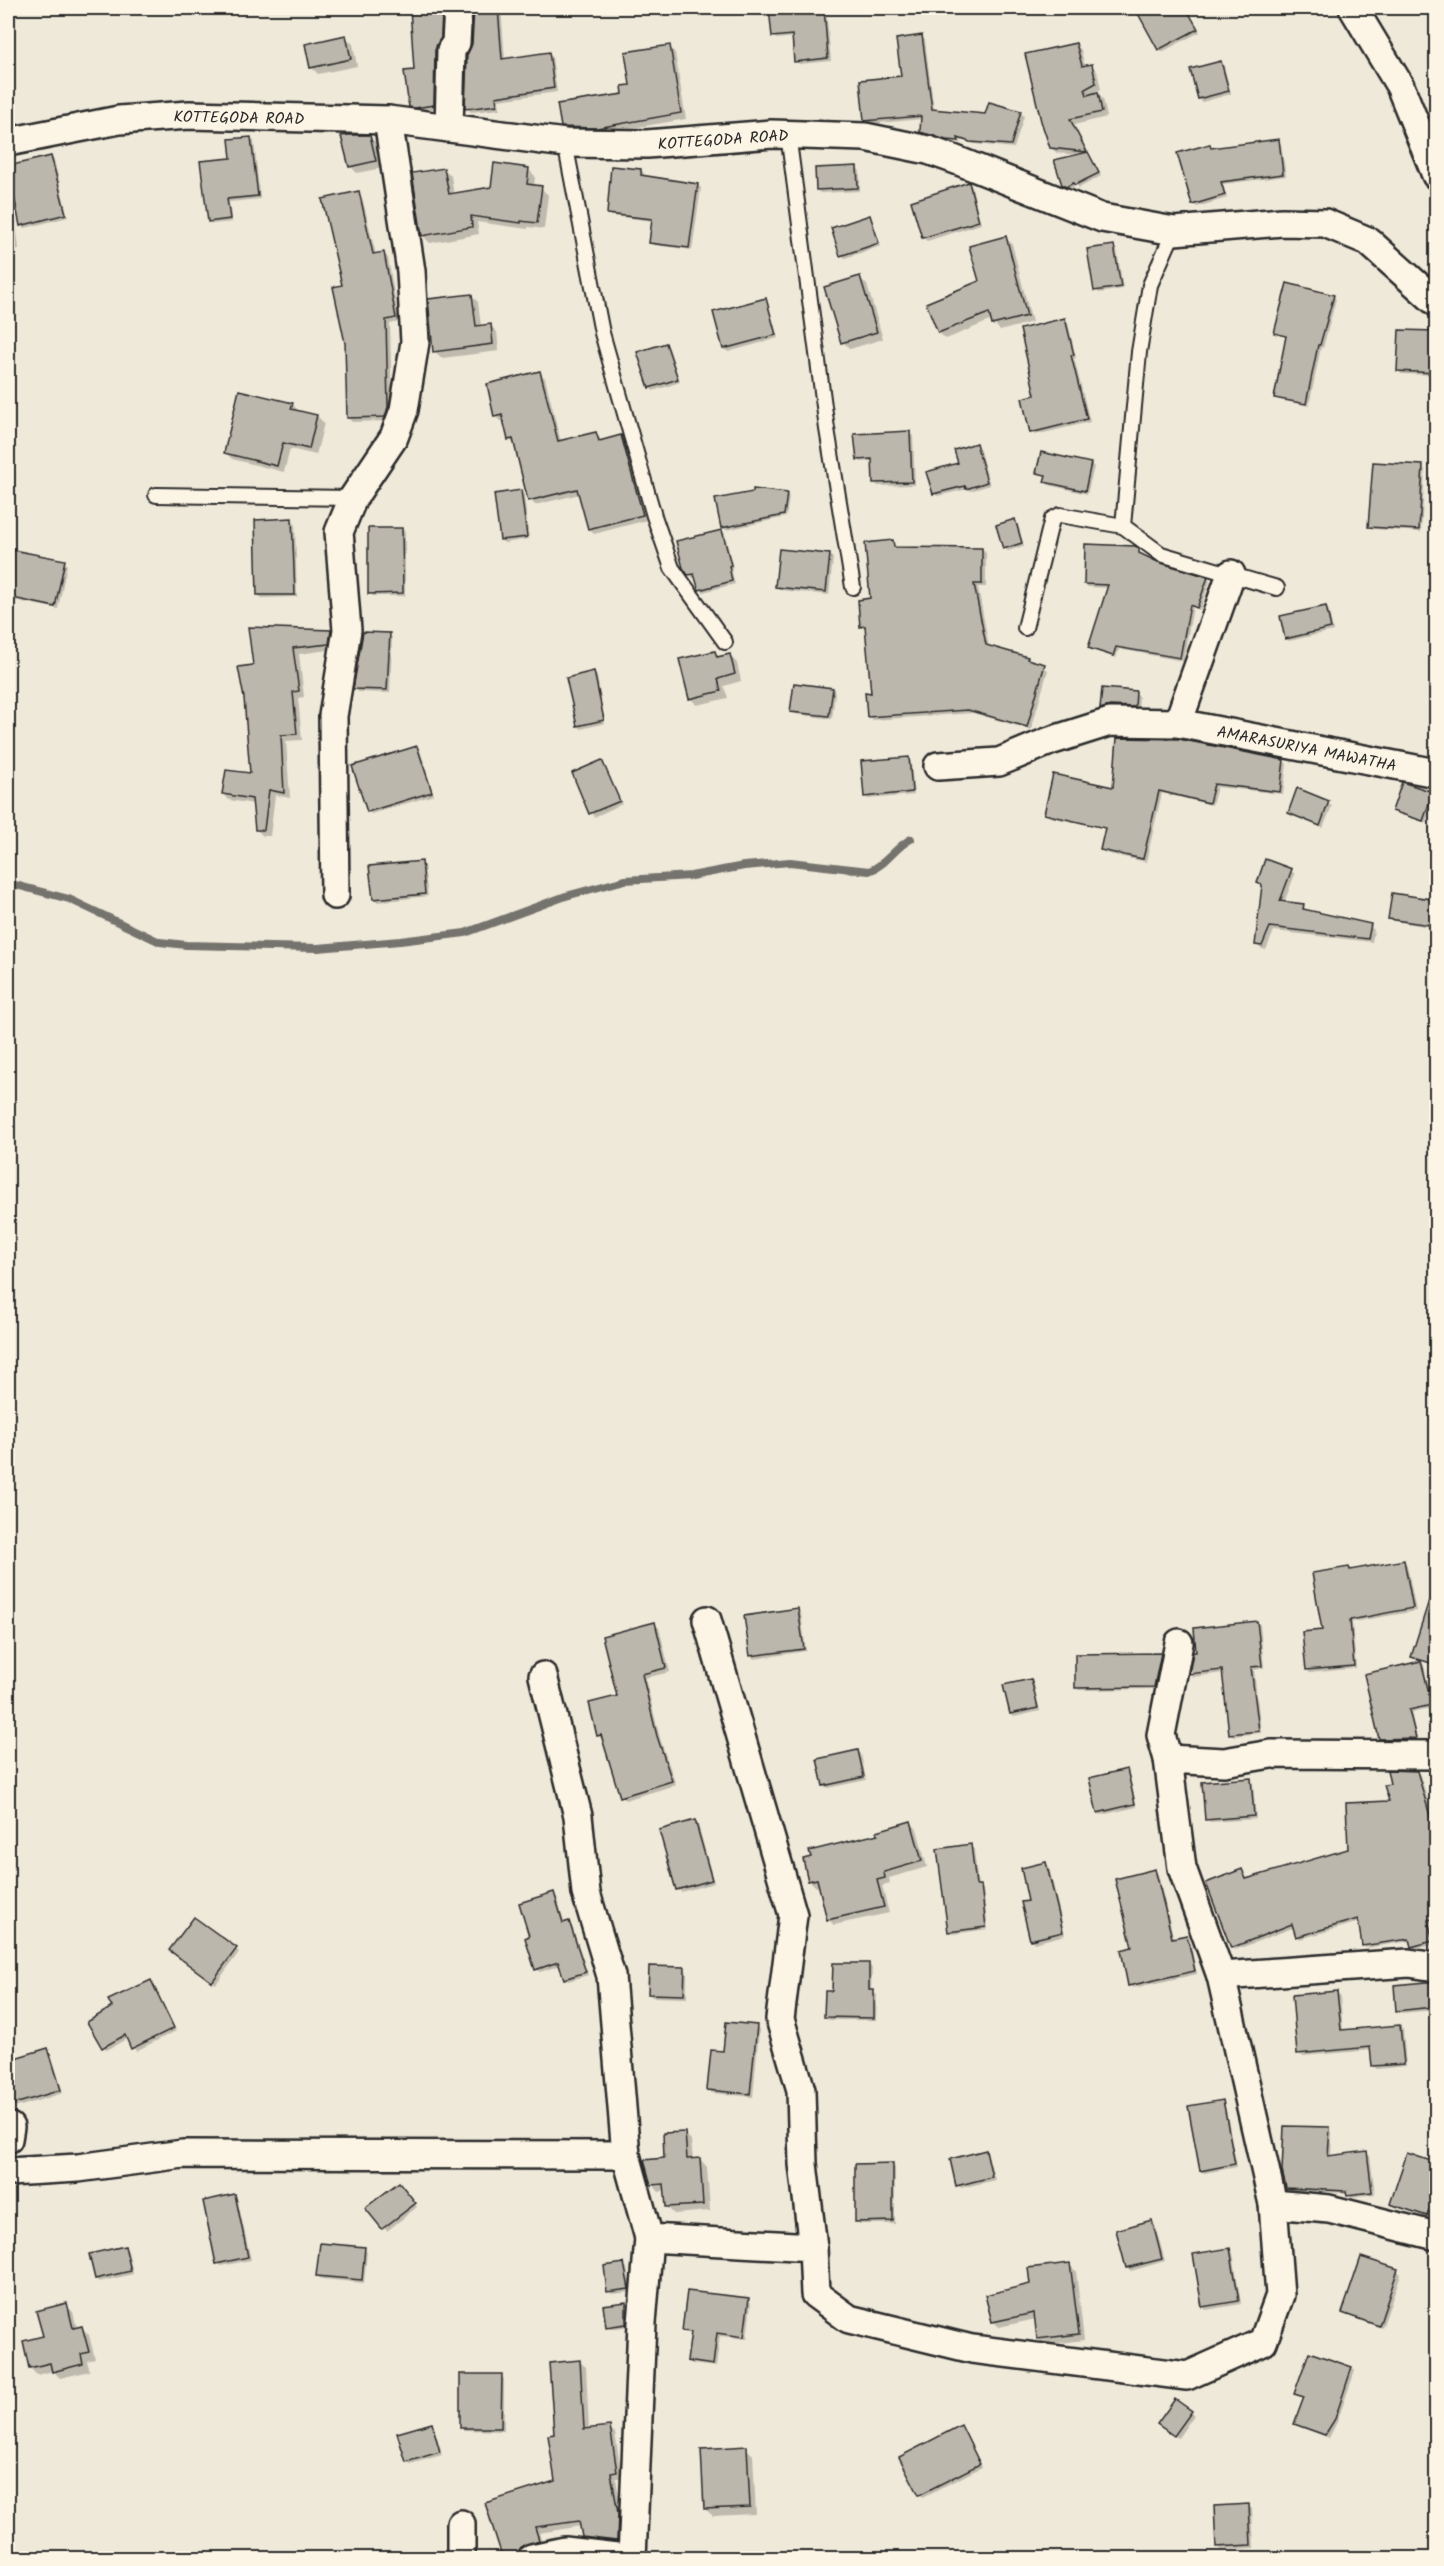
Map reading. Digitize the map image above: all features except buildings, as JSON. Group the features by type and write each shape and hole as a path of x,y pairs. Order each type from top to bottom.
{"street":[{"path":"449,128 451,50 456,42 458,8"},
{"path":"1353,8 1400,86 1437,175"},
{"name":"KOTTEGODA ROAD","path":"8,142 119,120 189,115 388,120 565,143 647,144 788,134 865,137 928,150 1102,218 1174,231 1282,222 1325,223 1368,241 1437,302"},
{"path":"335,895 333,716 346,630 339,532 353,498 394,437 404,410 415,342 411,271 388,120"},
{"path":"1178,723 1231,574"},
{"name":"AMARASURIYA MAWATHA","path":"938,766 999,762 1050,741 1110,722 1178,723 1437,773"},
{"path":"707,1620 793,1916 780,2019 801,2090 803,2164 813,2247 815,2294 849,2319 972,2349 1187,2376 1263,2342 1280,2295 1273,2204 1221,1976 1182,1868 1168,1759 1161,1735 1179,1643"},
{"path":"543,1676 578,1816 586,1893 611,1976 626,2155 649,2238 642,2323 632,2559"},
{"path":"1168,1759 1224,1762 1271,1754 1437,1755"},
{"path":"1221,1976 1409,1963 1437,1966"},
{"path":"8,2172 78,2168 183,2154 626,2155"},
{"path":"1273,2204 1329,2209 1437,2236"},
{"path":"649,2238 813,2247"},
{"path":"461,2524 461,2559"},
{"path":"532,2559 565,2551 625,2559"}],"lane":[{"path":"788,134 827,429 853,587"},
{"path":"565,143 602,333 654,516 672,568 725,642"},
{"path":"1124,526 1139,352 1150,285 1174,231"},
{"path":"156,495 353,498"},
{"path":"1025,628 1052,519 1060,515 1124,526 1161,554 1277,588"}],"waterway":[{"path":"8,883 69,899 160,942 186,945 318,948 465,933 566,896 625,880 691,876 744,866 790,862 869,871 875,869 911,839"}]}
